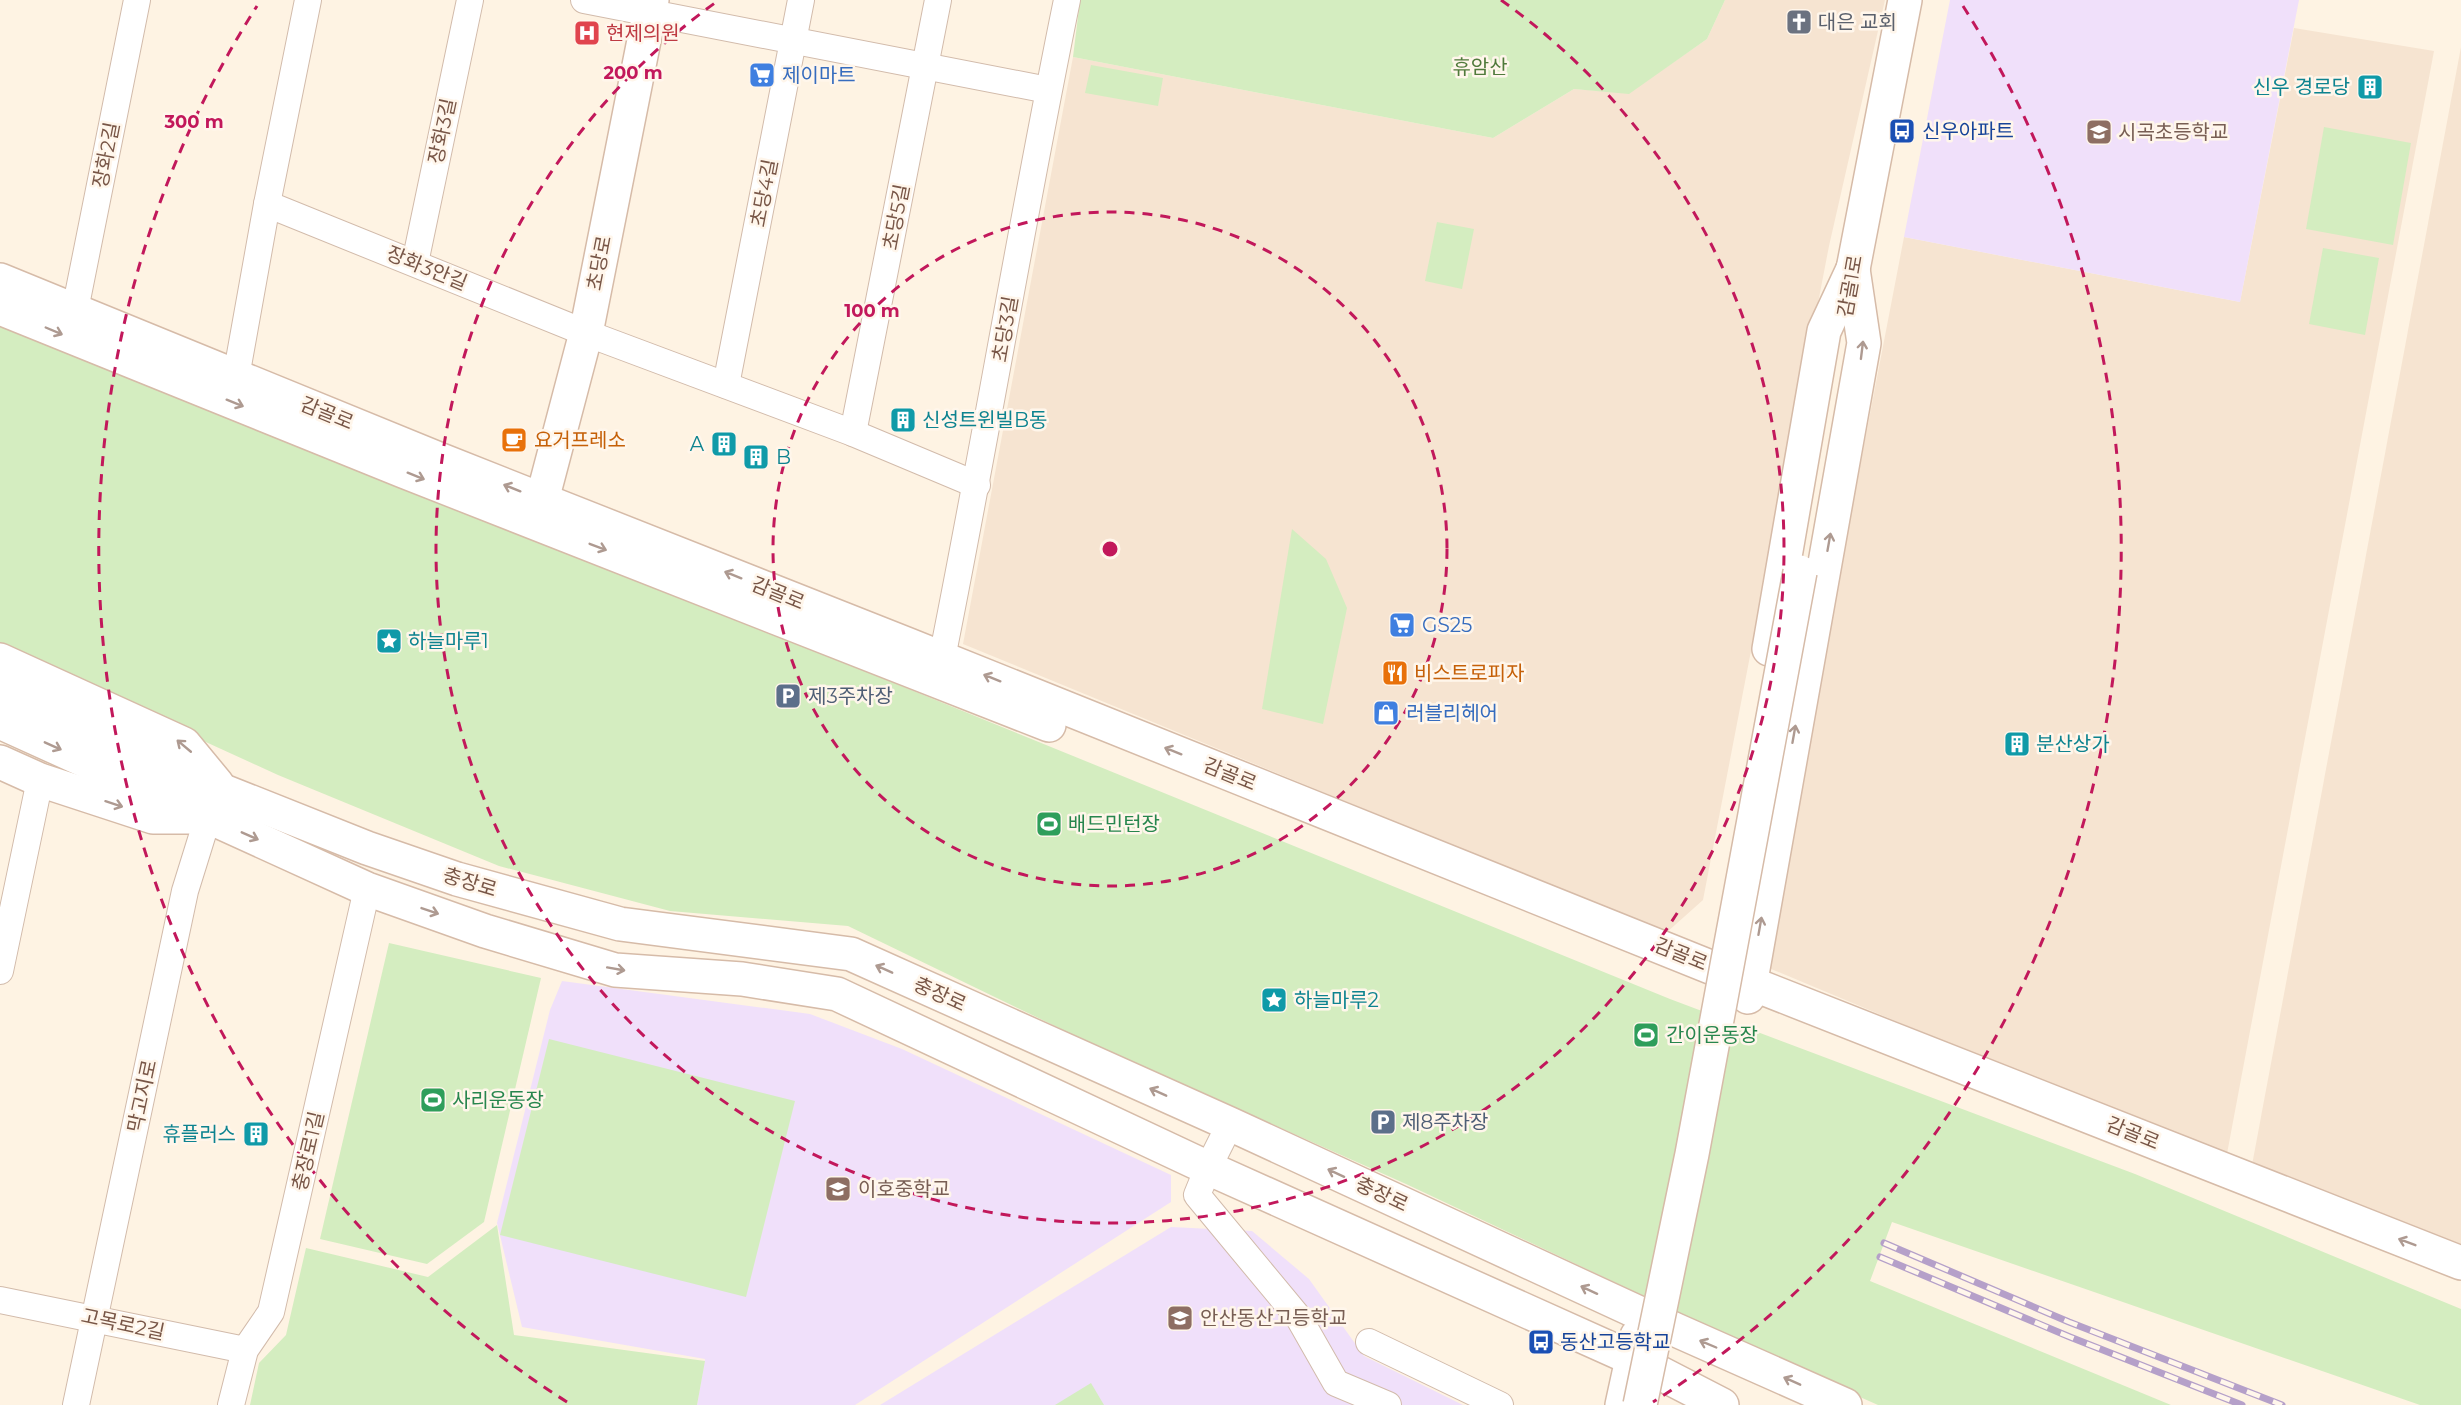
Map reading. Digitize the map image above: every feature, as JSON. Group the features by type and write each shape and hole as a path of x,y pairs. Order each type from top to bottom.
{"main road":[{"name":"감골1로","path":"1640,1405 1692,1154 1800,572 1853,269 1905,0"},
{"name":"초당로","path":"540,512 586,333 650,7"},
{"path":"1713,975 1824,331 1853,269"},
{"path":"1749,990 1864,343 1853,269"},
{"name":"감골로","path":"0,280 236,377 540,512 963,692 1713,975"},
{"name":"감골로","path":"0,308 540,512 942,658 1713,975 2461,1287"},
{"path":"0,660 184,744 214,804 153,817 40,780 0,762"},
{"name":"충장로","path":"0,690 368,889 485,931 615,970 742,979 837,994 1208,1168 1631,1358 1664,1390 1722,1405"},
{"name":"충장로","path":"0,722 214,804 367,848 457,879 620,924 851,954 1845,1405"},
{"name":"감골로","path":"1749,990 2461,1263"},
{"path":"1622,1405 1642,1314"},
{"path":"1664,1390 1676,1330"}],"street":[{"name":"장화2길","path":"75,310 137,0"},
{"path":"236,377 267,204 308,0"},
{"name":"장화3길","path":"415,262 470,0"},
{"path":"584,0 650,7 793,41 1048,90"},
{"name":"초당4길","path":"726,385 801,0"},
{"name":"초당5길","path":"853,433 927,66 938,0"},
{"name":"초당3길","path":"942,658 977,485 1066,0"},
{"name":"장화3안길","path":"267,204 586,333 853,433 977,485"},
{"path":"0,971 8,882 40,780"},
{"name":"막고지로","path":"76,1405 185,891 214,804"},
{"name":"충장로1길","path":"231,1405 245,1350 271,1312 368,889"},
{"path":"1230,1124 1197,1195 1299,1318 1336,1383 1388,1405"},
{"name":"고목로2길","path":"0,1300 245,1350"},
{"path":"1369,1342 1500,1405"}],"shaded area":[{"path":"1725,0 1885,0 1829,246 1703,900 1666,933 963,644 1073,57 1493,138 1574,89 1629,93 1707,39"},
{"name":"시곡초등학교","path":"1950,0 2299,0 2240,302 1904,237"},
{"path":"2294,28 2434,51 2226,1159 1764,966 1904,237 2240,302"},
{"path":"2461,47 2461,1244 2252,1165"},
{"name":"이호중학교","path":"562,981 810,1014 902,1049 1171,1175 1171,1202 855,1405 697,1405 705,1359 522,1327 497,1223 550,1010"},
{"name":"안산동산고등학교","path":"1171,1227 1252,1231 1309,1279 1364,1356 1463,1405 880,1405"}],"green space":[{"name":"휴암산","path":"1080,0 1725,0 1707,39 1629,94 1574,89 1493,138 1073,57"},
{"path":"1091,65 1163,78 1158,106 1085,93"},
{"path":"2324,127 2411,143 2393,245 2306,229"},
{"path":"1437,222 1474,229 1462,289 1425,281"},
{"path":"2323,248 2379,258 2365,335 2309,324"},
{"path":"0,325 744,622 1670,999 2135,1174 2461,1309 2461,1405 2420,1405 1892,1222 1870,1281 2171,1405 1878,1405 1745,1346 1699,1322 1406,1184 1086,1041 848,926 670,911 499,866 278,775 0,648"},
{"path":"1292,529 1326,559 1347,608 1323,724 1262,709"},
{"name":"사리운동장","path":"389,943 541,978 484,1222 427,1264 320,1239"},
{"path":"549,1039 795,1101 746,1297 500,1235"},
{"path":"497,1225 514,1335 705,1361 697,1405 250,1405 259,1363 286,1335 306,1248 428,1277"},
{"path":"1091,1383 1104,1405 1055,1405"}],"railway":[{"path":"1884,1243 2069,1322 2282,1405"},
{"path":"1880,1257 2070,1337 2242,1405"}],"place":[{"name":"대은 교회","path":"1799,22"},
{"name":"현제의원","path":"587,33"},
{"name":"제이마트","path":"762,75"},
{"name":"신우 경로당","path":"2370,87"},
{"name":"신우아파트","path":"1902,131"},
{"name":"시곡초등학교","path":"2099,132"},
{"name":"신성트윈빌B동","path":"903,420"},
{"name":"요거프레소","path":"514,440"},
{"name":"A","path":"724,444"},
{"name":"B","path":"756,457"},
{"name":"GS25","path":"1402,625"},
{"name":"하늘마루1","path":"389,641"},
{"name":"비스트로피자","path":"1395,673"},
{"name":"제3주차장","path":"788,696"},
{"name":"러블리헤어","path":"1386,713"},
{"name":"분산상가","path":"2017,744"},
{"name":"배드민턴장","path":"1049,824"},
{"name":"하늘마루2","path":"1274,1000"},
{"name":"간이운동장","path":"1646,1035"},
{"name":"사리운동장","path":"433,1100"},
{"name":"제8주차장","path":"1383,1122"},
{"name":"휴플러스","path":"256,1134"},
{"name":"이호중학교","path":"838,1189"},
{"name":"안산동산고등학교","path":"1180,1318"},
{"name":"동산고등학교","path":"1541,1342"}]}
